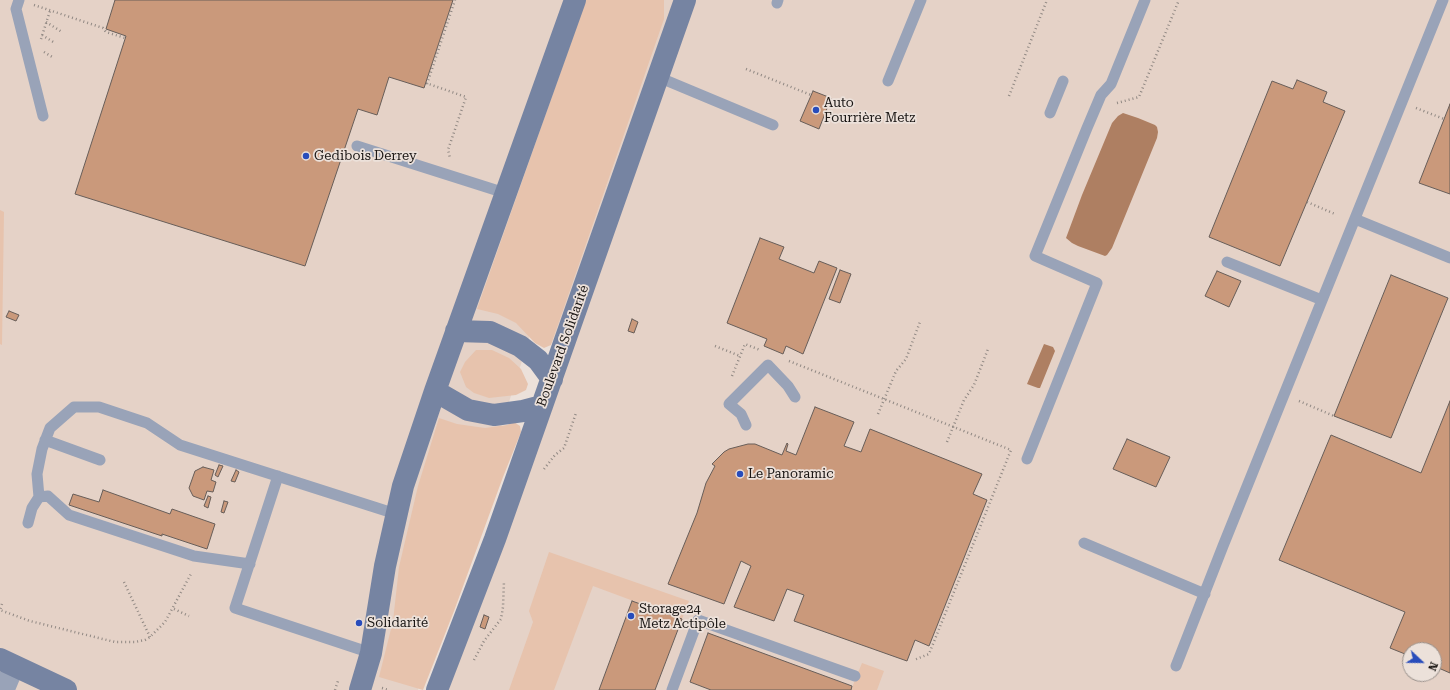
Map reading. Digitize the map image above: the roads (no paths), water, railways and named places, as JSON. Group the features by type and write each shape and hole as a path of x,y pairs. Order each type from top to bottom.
{"main road":[{"path":"360,690 371,653 385,566 403,486 456,331 575,0"},
{"name":"Boulevard Solidarité","path":"438,690 495,539 685,0"},
{"path":"456,331 490,332 520,346 538,360 552,379"},
{"path":"435,391 468,410 494,415 523,411 542,406"},
{"path":"7,663 66,690"}],"street":[{"path":"4,690 7,663"}],"lane":[{"path":"19,0 16,9 43,116"},
{"path":"888,80 920,0"},
{"path":"1027,459 1097,283 1035,256 1101,96 1111,84 1145,0"},
{"path":"1176,666 1443,0"},
{"path":"658,77 773,125"},
{"path":"1050,113 1063,81"},
{"path":"357,146 505,193"},
{"path":"1355,219 1450,258"},
{"path":"1227,262 1322,300"},
{"path":"746,425 741,414 729,404 768,365 788,386 795,397"},
{"path":"28,523 32,508 39,497 37,474 45,440 50,428 74,407 98,407 147,423 180,445 396,514"},
{"path":"45,440 100,460"},
{"path":"278,476 235,608 371,653"},
{"path":"39,497 48,496 69,515 198,556 250,564"},
{"path":"1084,543 1205,594"},
{"path":"672,690 698,620 855,676"}],"place":[{"name":"Auto Fourrière Metz","path":"816,110"},
{"name":"Gedibois Derrey","path":"306,156"},
{"name":"Le Panoramic","path":"740,474"},
{"name":"Storage24 Metz Actipôle","path":"631,616"},
{"name":"Solidarité","path":"359,623"}]}
